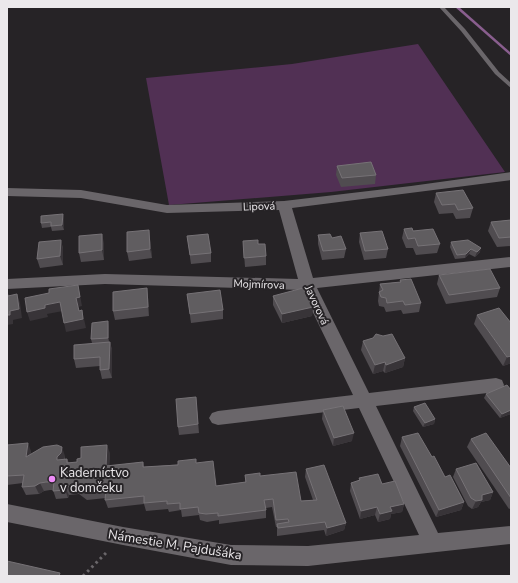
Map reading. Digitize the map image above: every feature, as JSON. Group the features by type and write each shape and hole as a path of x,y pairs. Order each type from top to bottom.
{"street":[{"name":"Lipová","path":"7,192 81,194 167,209 284,205 411,190 511,176"},
{"name":"Javorová","path":"284,205 307,284 432,543"},
{"name":"Mojmírova","path":"7,284 105,279 279,285 307,284 511,262"},
{"path":"218,418 496,384"},
{"name":"Námestie M. Pajdušáka","path":"7,513 123,536 231,555 308,556 511,535"}],"lane":[{"path":"441,7 463,30 497,73 511,86"}],"path":[{"path":"83,576 123,536"}],"shaded area":[{"path":"418,44 505,172 331,192 169,205 146,78 292,64"}],"building":[{"path":"371,162 376,175 342,178 337,166"},
{"path":"463,190 473,208 458,210 455,204 442,205 436,193"},
{"path":"63,214 62,225 51,226 51,222 41,223 41,216"},
{"path":"511,220 511,237 499,238 491,222"},
{"path":"412,228 413,231 433,229 440,244 418,246 415,238 408,239 404,229"},
{"path":"149,230 150,249 127,252 127,232"},
{"path":"382,231 388,249 365,251 360,233"},
{"path":"102,234 102,250 79,253 79,236"},
{"path":"208,234 211,253 190,255 187,236"},
{"path":"330,234 332,238 341,236 346,249 323,251 318,235"},
{"path":"61,240 60,256 37,259 39,242"},
{"path":"258,240 258,244 265,244 266,256 244,258 243,241"},
{"path":"468,240 481,248 477,252 471,249 466,254 457,255 451,242"},
{"path":"490,269 500,288 449,295 439,275"},
{"path":"411,279 421,303 405,305 403,301 387,303 386,298 381,297 379,292 383,290 380,284 401,282 400,280"},
{"path":"78,285 80,297 76,298 79,311 82,310 83,319 64,323 60,302 45,305 45,308 27,312 25,298 49,293 49,289"},
{"path":"147,288 148,307 113,311 113,292"},
{"path":"303,288 313,307 282,314 273,296"},
{"path":"220,290 223,310 190,314 187,294"},
{"path":"7,291 8,296 17,294 19,309 10,311 10,315 7,315"},
{"path":"499,308 511,323 511,356 507,357 477,315"},
{"path":"108,321 108,338 91,339 92,323"},
{"path":"376,334 383,336 392,334 405,358 386,365 385,362 375,365 363,341 373,338"},
{"path":"110,342 109,369 100,370 100,357 74,359 74,345"},
{"path":"507,385 511,390 511,410 502,414 486,394"},
{"path":"196,397 198,424 178,427 176,399"},
{"path":"425,403 435,419 425,423 414,407"},
{"path":"343,406 354,433 334,438 323,410"},
{"path":"418,433 432,457 434,456 445,477 450,475 464,502 439,510 402,437"},
{"path":"486,433 511,468 511,498 471,439"},
{"path":"28,443 26,457 43,447 57,445 62,447 61,453 57,457 57,460 67,459 67,463 77,462 77,459 81,458 81,447 107,445 106,466 143,462 143,467 178,465 178,461 196,459 196,463 213,461 216,486 246,482 245,475 260,473 260,476 296,472 301,501 317,500 306,469 324,465 346,523 327,528 325,522 278,528 277,524 289,522 288,519 276,520 273,499 264,500 266,510 218,516 218,513 199,513 198,507 180,509 180,503 167,504 167,501 144,503 144,496 105,500 106,489 85,492 76,486 65,487 65,490 53,491 54,482 46,482 35,486 22,487 24,475 7,476 7,445"},
{"path":"476,463 493,492 482,495 482,500 476,501 471,498 456,469"},
{"path":"378,474 382,484 395,481 404,504 390,507 392,511 380,514 377,507 361,511 351,483 360,480 359,478"},
{"path":"7,561 60,573 59,576 7,576"}],"waterway":[{"path":"457,7 511,55"}],"place":[{"name":"Kaderníctvo v domčeku","path":"52,479"}]}
